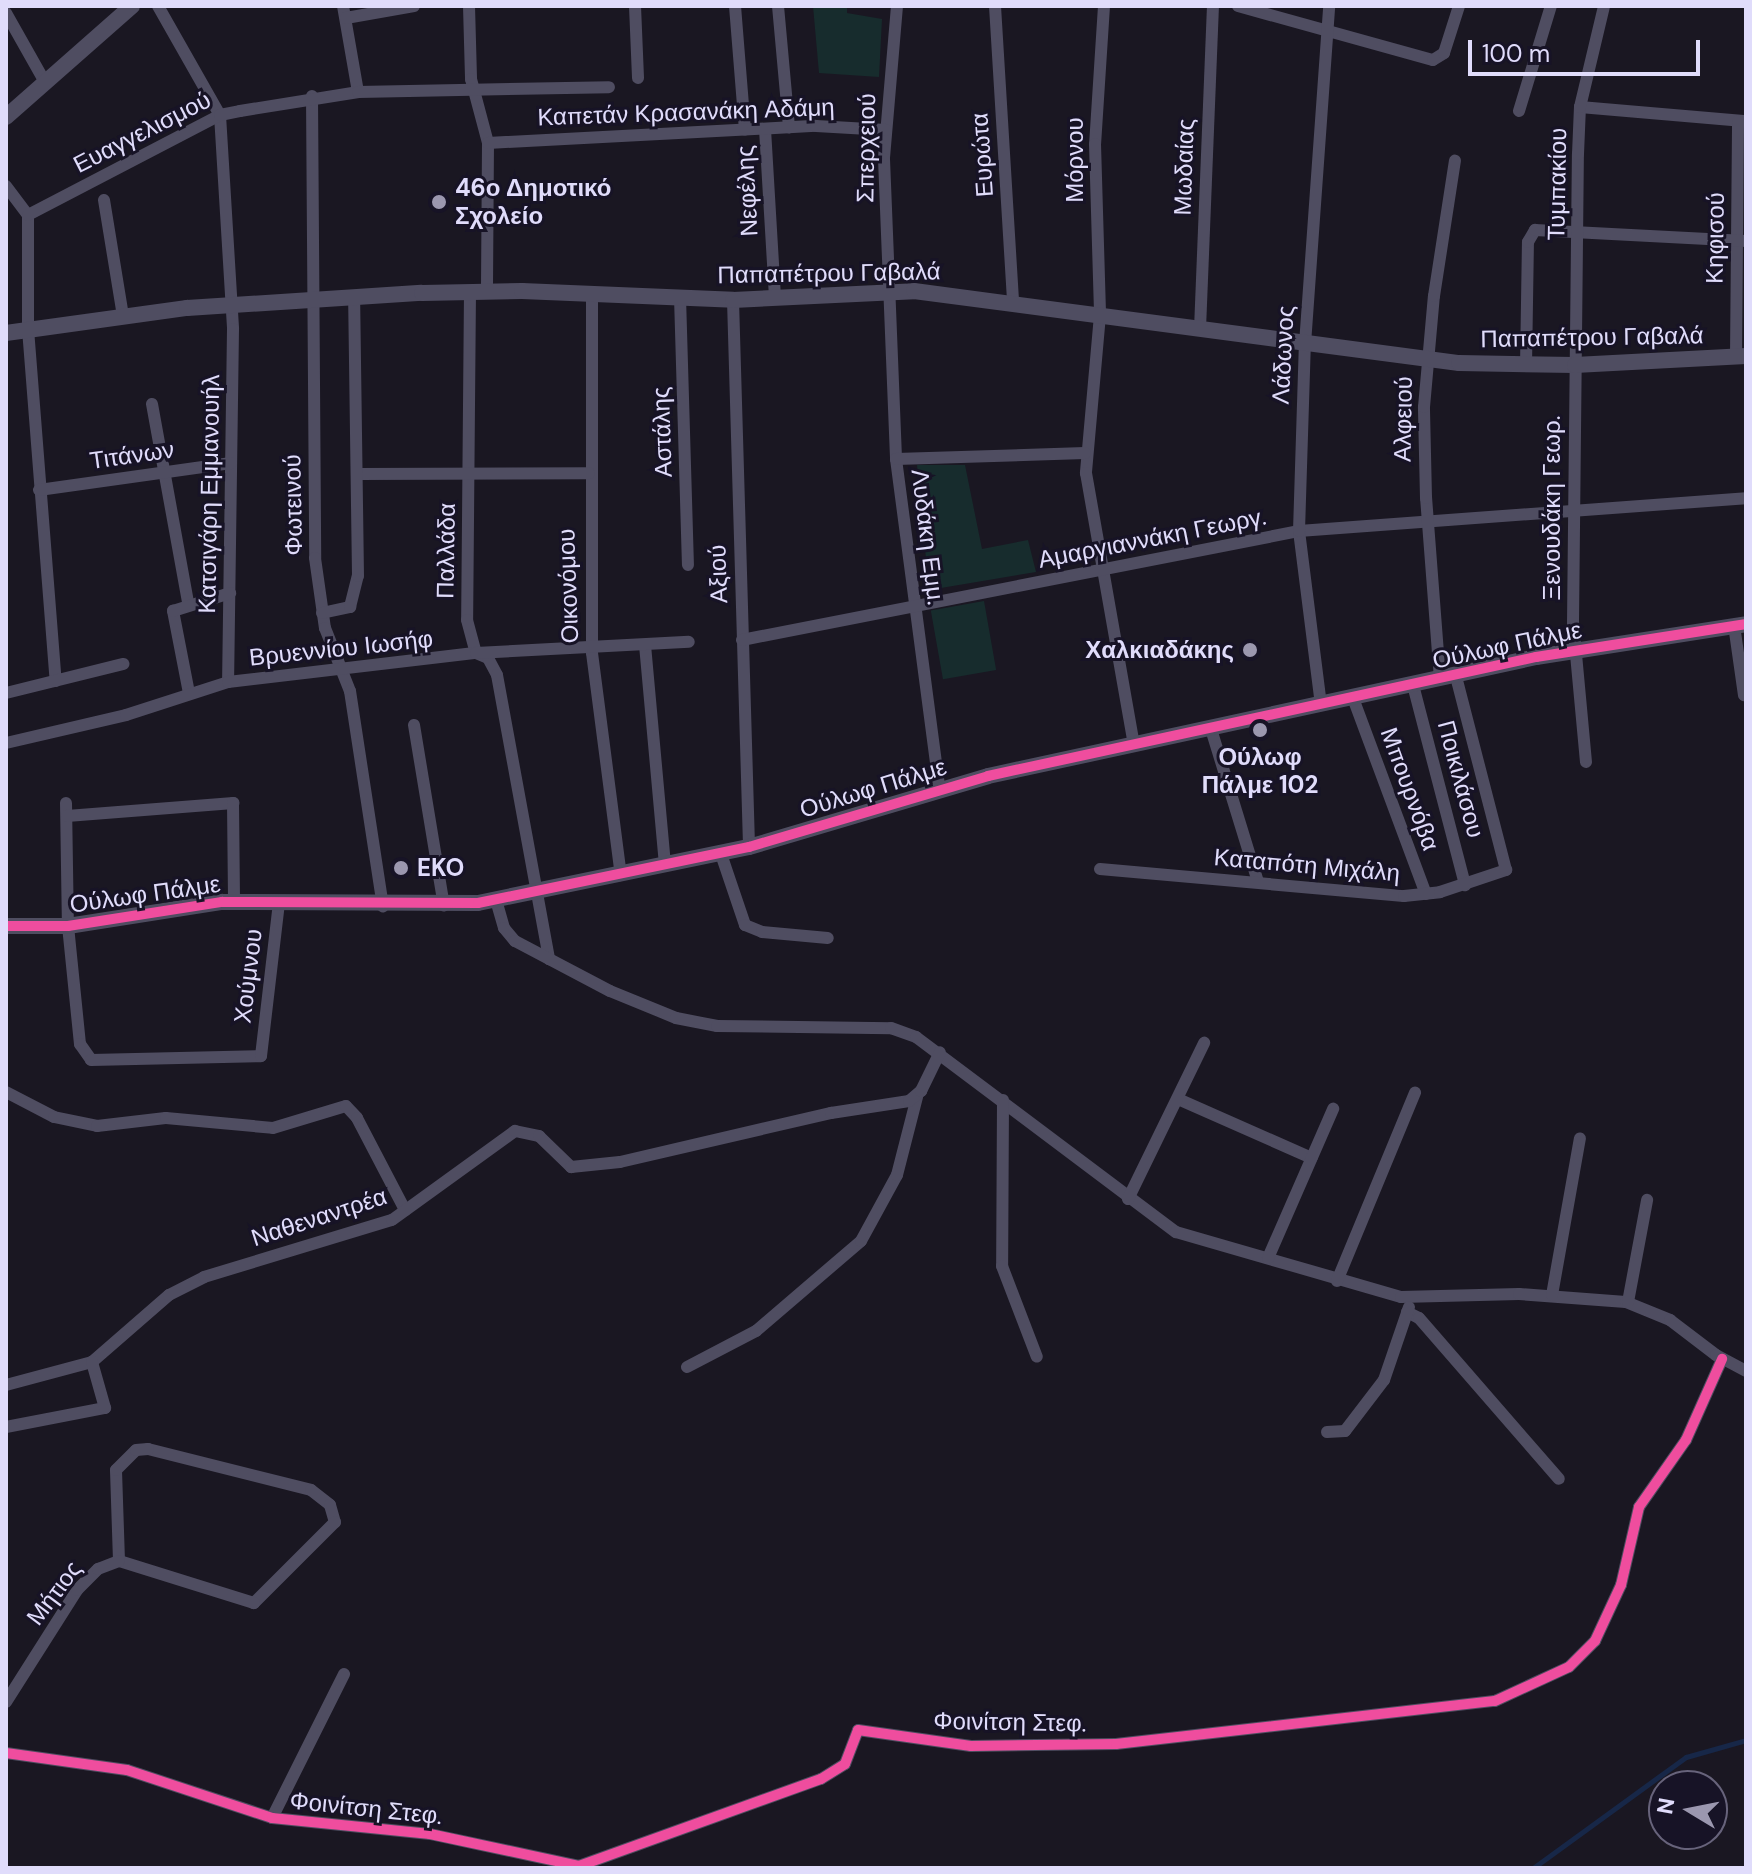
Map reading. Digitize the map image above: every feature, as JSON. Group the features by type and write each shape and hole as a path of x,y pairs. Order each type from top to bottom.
{"street":[{"path":"6,117 46,84 115,12 132,6"},
{"path":"158,6 220,115"},
{"path":"358,92 344,12 414,6"},
{"path":"469,6 472,89 488,143 478,291"},
{"path":"635,6 638,78"},
{"name":"Νεφέλης","path":"735,6 745,130"},
{"name":"Νεφέλης","path":"778,6 789,128"},
{"name":"Σπερχειού","path":"891,291 886,130 897,6"},
{"name":"Ευρώτα","path":"995,6 1013,302"},
{"name":"Μόρνου","path":"1104,6 1095,144 1100,315 1085,453 1134,745"},
{"name":"Μωδαίας","path":"1200,329 1213,6"},
{"path":"1238,6 1438,59 1459,6"},
{"name":"Λάδωνος","path":"1321,705 1299,531 1305,344 1324,31 1329,6"},
{"path":"1519,111 1551,6"},
{"name":"Τυμπακίου","path":"1575,365 1580,107 1604,6"},
{"path":"6,13 46,84"},
{"name":"Ευαγγελισμού","path":"28,215 220,115 312,96 358,92 609,87"},
{"name":"Φωτεινού","path":"312,96 313,529 322,613 345,672 383,906"},
{"path":"1580,107 1742,121"},
{"name":"Κατσιγάρη Εμμανουήλ","path":"220,115 232,306 228,682"},
{"name":"Κηφισού","path":"1741,356 1742,121"},
{"name":"Καπετάν Κρασανάκη Αδάμη","path":"488,143 789,128 886,130"},
{"name":"Νεφέλης","path":"765,129 775,298"},
{"name":"Αλφειού","path":"1455,161 1427,360 1428,518 1448,678 1506,870"},
{"path":"6,186 28,215 28,329 56,681"},
{"path":"104,200 123,316"},
{"path":"1526,366 1530,235 1542,228 1742,241"},
{"name":"Παπαπέτρου Γαβαλά","path":"6,333 123,316 232,306 311,304 478,291 733,300 891,291 1013,302 1427,360 1526,366 1741,356"},
{"name":"Παλλάδα","path":"478,291 468,473 467,620 476,653 488,658 497,675 533,892 549,959"},
{"name":"Λυδάκη Εμμ.","path":"891,291 896,459 939,787"},
{"name":"Οικονόμου","path":"592,293 589,473 592,649 621,875"},
{"name":"Αστάλης","path":"680,297 688,565"},
{"path":"322,613 350,607 356,596 358,474 354,300"},
{"name":"Αξιού","path":"733,300 749,847"},
{"name":"Ξενουδάκη Γεωρ.","path":"1575,365 1574,650 1586,762"},
{"path":"152,404 168,472 188,603"},
{"path":"896,459 1085,453"},
{"name":"Τιτάνων","path":"39,490 231,463"},
{"path":"358,474 589,473"},
{"name":"Αμαργιαννάκη Γεωργ.","path":"742,640 1299,531 1574,507 1746,498"},
{"path":"189,693 172,622 175,608 230,593"},
{"path":"1740,625 1744,695"},
{"name":"Ούλωφ Πάλμε","path":"6,926 68,926 234,902 444,906 496,900 749,847 939,787 1574,650 1740,625"},
{"name":"Βρυεννίου Ιωσήφ","path":"6,743 126,715 228,682 345,672 476,653 689,642"},
{"path":"645,645 665,866"},
{"path":"6,693 123,664"},
{"name":"Ποικιλάσου","path":"1413,685 1465,885"},
{"name":"Μπουρνόβα","path":"1353,698 1426,894"},
{"path":"414,725 444,906"},
{"path":"1211,729 1258,882"},
{"path":"68,926 66,810 233,803 234,902"},
{"path":"721,854 745,925 762,932 828,938"},
{"name":"Καταπότη Μιχάλη","path":"1100,869 1426,894 1465,885 1506,870"},
{"path":"496,900 510,937 610,991 692,1023 891,1028 940,1052 1171,1230 1337,1281 1413,1298 1552,1295 1628,1302 1670,1320 1722,1359 1746,1371"},
{"name":"Χούμνου","path":"68,926 80,1044 95,1062 261,1056 279,902"},
{"path":"1128,1199 1204,1043"},
{"path":"687,1367 756,1331 861,1241 884,1205 905,1152 917,1097 940,1052"},
{"path":"6,1092 54,1117 97,1126 166,1118 266,1129 346,1106 357,1118 405,1210"},
{"path":"1337,1281 1415,1093"},
{"name":"Ναθεναντρέα","path":"6,1385 92,1362 188,1283 384,1223 515,1131 539,1136 568,1165 586,1167 917,1097"},
{"path":"1178,1099 1312,1158"},
{"path":"1003,1100 1002,1266 1037,1357"},
{"path":"1268,1258 1333,1109"},
{"path":"1552,1295 1580,1138"},
{"path":"1628,1302 1647,1200"},
{"path":"1327,1432 1345,1431 1383,1382 1413,1298"},
{"path":"1407,1312 1419,1318 1559,1479"},
{"name":"Φοινίτση Στεφ.","path":"6,1753 127,1770 272,1818 410,1831 579,1866 821,1779 845,1764 858,1730 971,1746 1116,1744 1504,1699 1569,1667 1595,1641 1621,1585 1639,1507 1686,1440 1722,1359"},
{"path":"6,1427 105,1408 92,1362"},
{"path":"136,1450 305,1488 321,1496 335,1514 332,1525 254,1603 119,1561 113,1487 116,1470 136,1450"},
{"name":"Μήτιος","path":"6,1702 77,1590 98,1569 119,1561"},
{"path":"272,1818 344,1674"}],"green space":[{"path":"813,6 847,6 847,13 882,19 879,77 819,73"},
{"path":"917,465 965,465 982,549 1028,540 1036,572 929,590"},
{"path":"984,601 996,670 943,679 931,610"}],"waterway":[{"path":"1533,1868 1686,1757 1746,1740"}],"cycle path":[{"path":"6,926 68,926 222,902 478,903 749,847 988,776 1536,657 1746,624"},
{"path":"6,1753 127,1770 272,1818 430,1834 579,1866 821,1779 845,1764 858,1730 971,1746 1116,1744 1495,1701 1569,1667 1595,1641 1621,1585 1639,1507 1686,1440 1722,1359"}],"place":[{"name":"46ο Δημοτικό Σχολείο","path":"439,202"},
{"name":"Χαλκιαδάκης","path":"1250,650"},
{"name":"Ούλωφ Πάλμε 102","path":"1260,730"},
{"name":"EKO","path":"401,868"}]}
